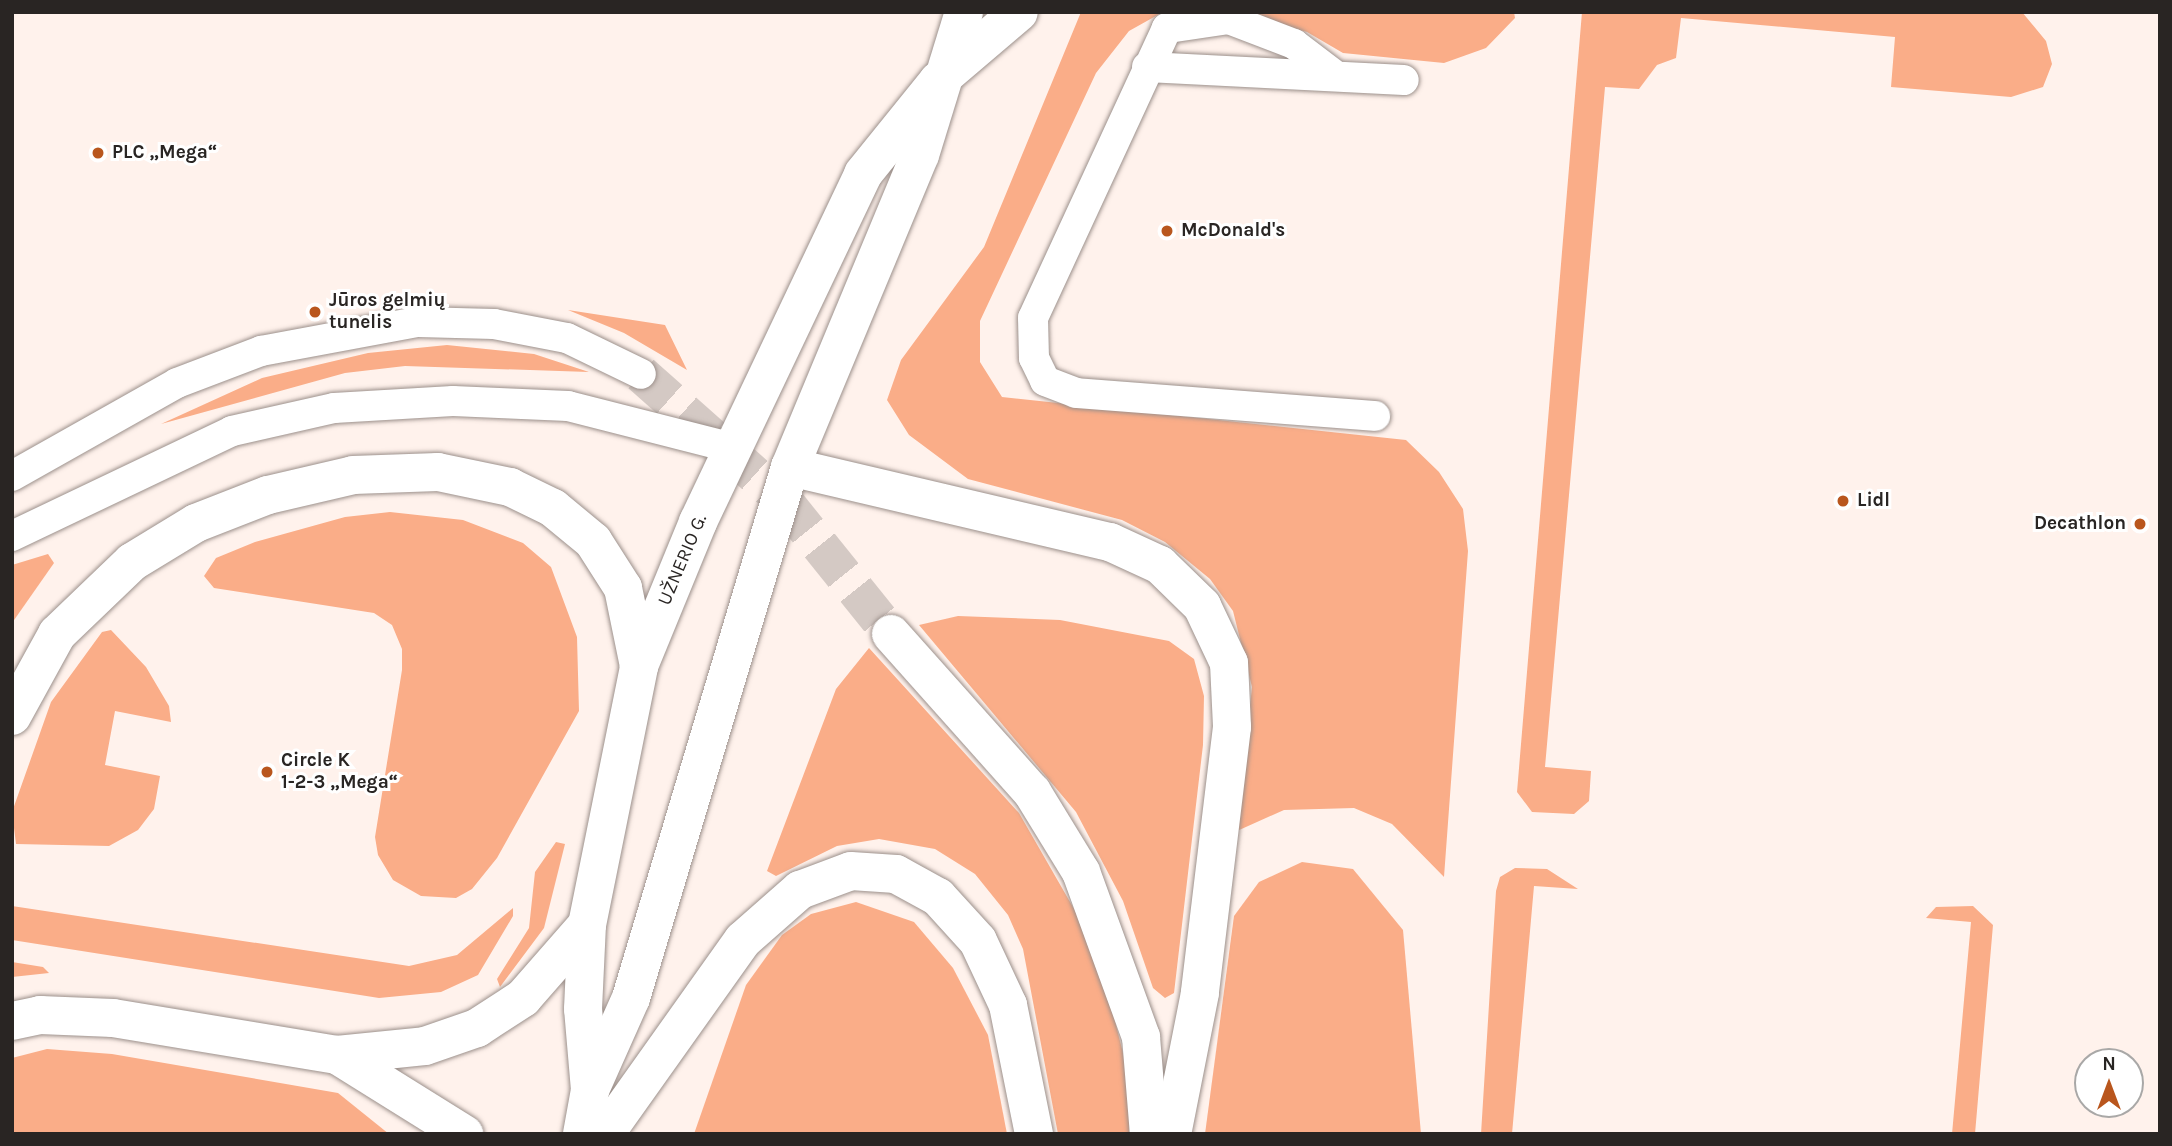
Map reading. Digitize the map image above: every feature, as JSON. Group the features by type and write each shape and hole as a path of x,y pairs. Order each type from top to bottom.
{"main road":[{"name":"UŽNERIO G.","path":"582,1134 590,1090 631,999 789,467 920,155 938,81 964,12"},
{"path":"938,81 1019,12"},
{"name":"UŽNERIO G.","path":"590,1090 583,1009 587,925 639,666 733,448 863,174 938,81"},
{"path":"733,448 789,467 1110,542 1160,565 1202,606 1228,663 1232,727 1200,993 1172,1134"},
{"path":"12,716 57,635 132,562 196,523 268,495 353,475 438,472 510,487 553,508 593,541 624,587 639,666"},
{"path":"891,635 1032,792 1081,872 1141,1037 1149,1134"},
{"path":"606,1134 743,940 800,890 851,871 896,874 938,897 978,941 1008,1005 1034,1134"},
{"path":"12,1021 40,1015 113,1018 337,1055 425,1046 477,1028 523,998 587,925"},
{"path":"337,1055 464,1134"}],"lane":[{"path":"1332,73 1294,44 1229,19 1167,28 1033,318 1034,358 1045,381 1076,393 1375,416"},
{"path":"1147,67 1332,73 1405,80"},
{"path":"12,476 177,383 261,351 418,322 494,324 567,338 640,374"},
{"path":"12,536 232,431 334,408 453,401 568,405 733,448"}],"shaded area":[{"path":"1081,12 1163,12 1129,31 1096,73 980,321 980,362 1002,397 1406,440 1439,472 1463,509 1468,551 1444,877 1392,824 1354,808 1284,810 1237,831 1252,687 1233,611 1210,579 1165,542 1122,520 968,479 909,435 887,400 901,360 984,247"},
{"path":"1235,12 1514,12 1515,18 1486,48 1444,63 1343,53 1307,32"},
{"path":"1582,12 2022,12 2046,41 2052,64 2043,87 2011,97 1891,87 1895,37 1681,18 1676,58 1657,65 1639,89 1605,87 1545,767 1591,771 1589,801 1574,814 1532,812 1517,792"},
{"path":"568,310 665,325 687,370 624,333"},
{"path":"447,345 534,354 589,372 405,366 345,373 161,424 262,378 368,353"},
{"path":"390,512 463,520 523,543 551,567 577,637 579,711 497,858 472,889 456,898 421,896 393,880 378,855 375,837 402,670 402,649 392,625 374,613 214,588 204,576 216,558 255,542 345,517"},
{"path":"48,554 54,563 12,623 12,565"},
{"path":"958,616 1060,620 1169,641 1194,659 1204,696 1203,745 1174,993 1165,998 1153,988 1123,901 1076,812 919,625"},
{"path":"111,630 146,667 169,706 171,722 115,711 105,765 160,776 154,809 138,830 109,846 16,844 12,812 51,702 102,632"},
{"path":"869,648 1019,813 1097,949 1130,1081 1129,1134 1058,1134 1023,949 1008,915 975,874 935,849 879,839 837,846 776,876 767,871 836,689"},
{"path":"556,842 565,844 544,928 500,987 497,979 529,928 535,872"},
{"path":"1302,862 1353,869 1403,930 1421,1134 1205,1134 1234,916 1259,882"},
{"path":"1515,868 1547,869 1578,889 1534,886 1512,1134 1481,1134 1496,891 1500,877"},
{"path":"856,902 914,922 953,968 988,1035 1007,1134 694,1134 746,985 782,935 811,914"},
{"path":"12,906 409,966 457,955 513,908 513,916 478,975 441,992 379,998 12,940"},
{"path":"1973,906 1993,925 1975,1134 1952,1134 1971,922 1926,918 1936,907"},
{"path":"12,962 43,967 49,973 12,977"},
{"path":"47,1049 112,1054 338,1093 389,1134 12,1134 12,1058"}],"tunnel":[{"path":"641,374 784,501 891,634"}],"place":[{"name":"PLC „Mega“","path":"98,153"},
{"name":"McDonald's","path":"1167,231"},
{"name":"Jūros gelmių tunelis","path":"315,312"},
{"name":"Lidl","path":"1843,501"},
{"name":"Decathlon","path":"2140,524"},
{"name":"Circle K 1-2-3 „Mega“","path":"267,772"}]}
